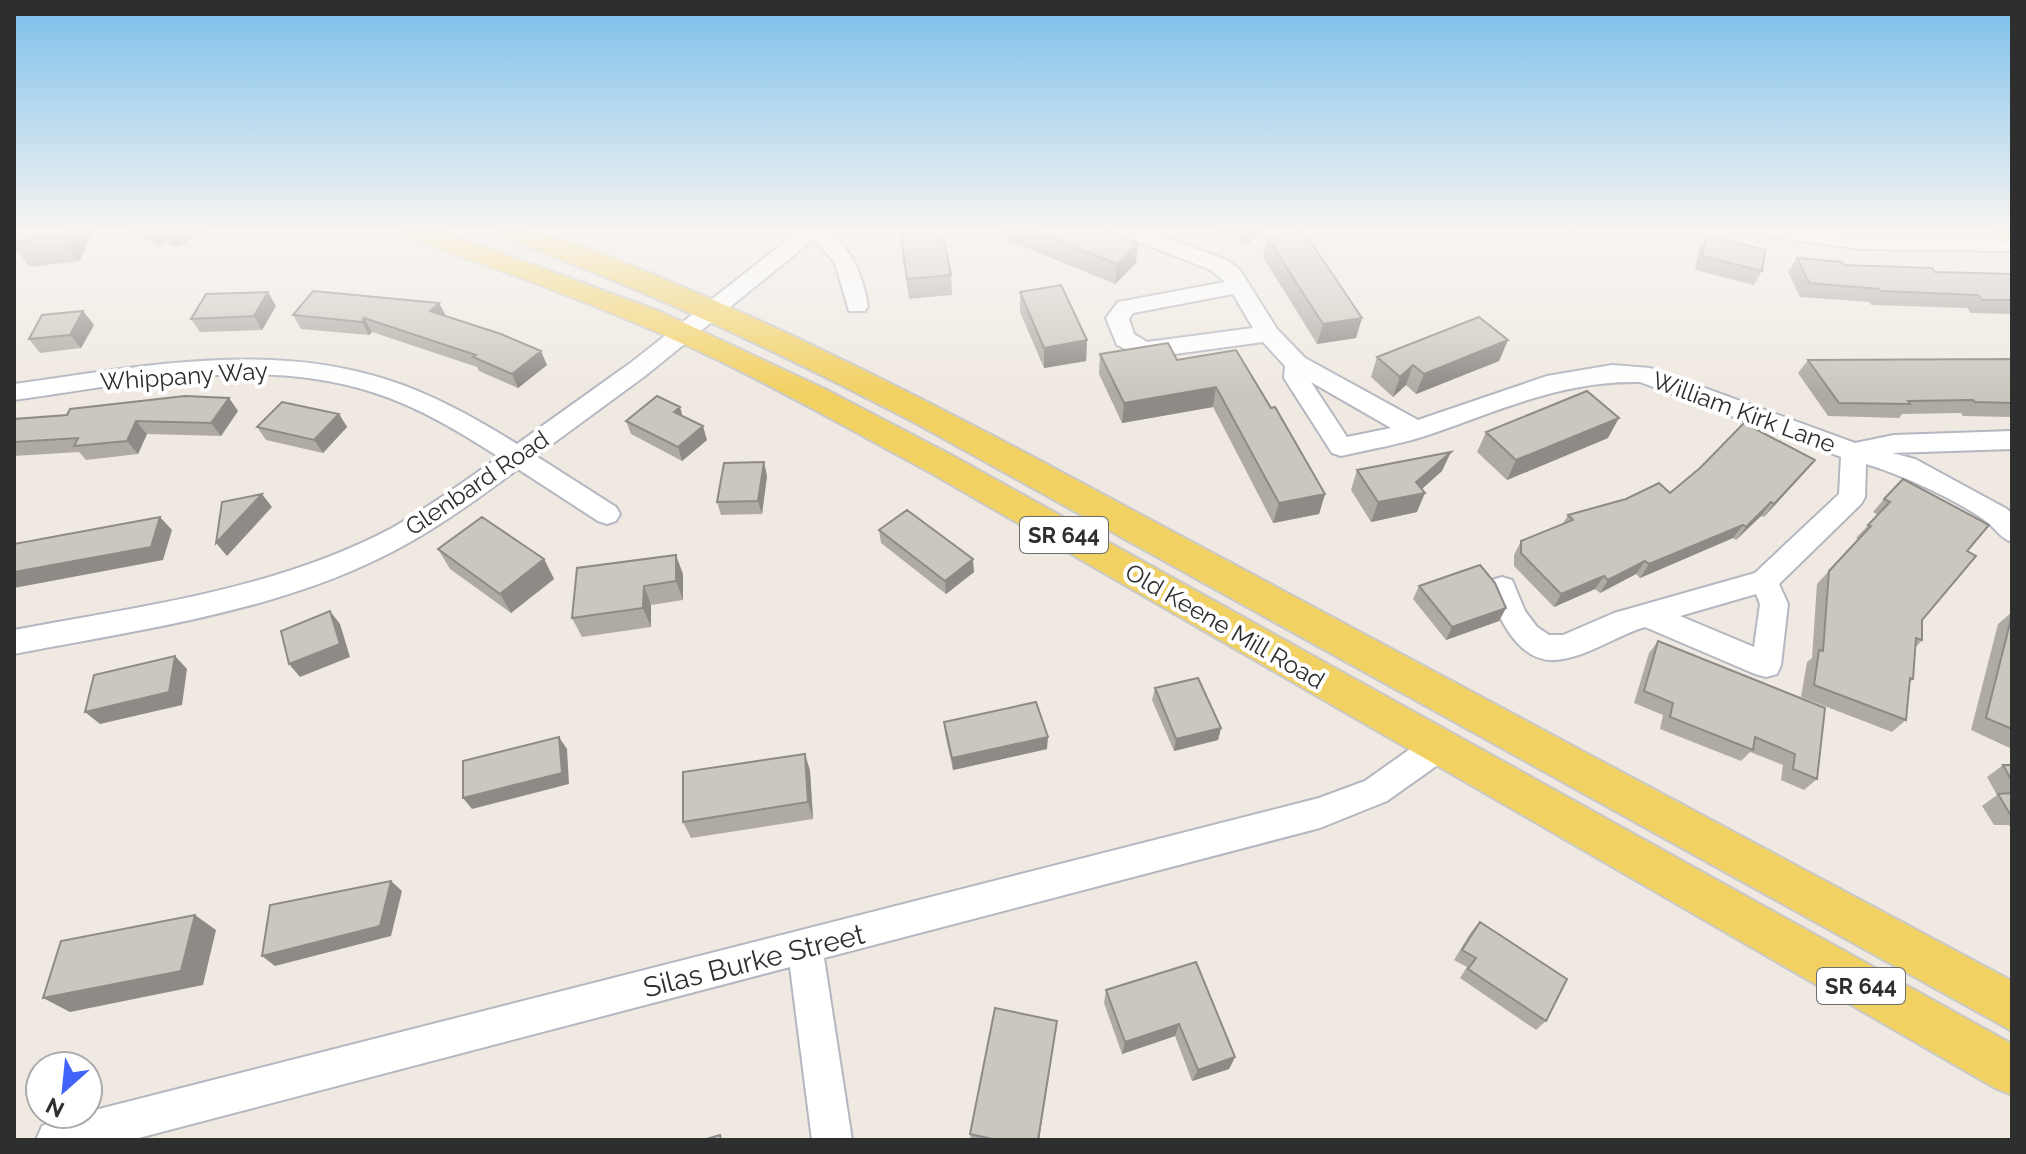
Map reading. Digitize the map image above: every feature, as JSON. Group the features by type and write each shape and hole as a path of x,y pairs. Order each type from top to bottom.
{"main road":[{"name":"Old Keene Mill Road","path":"559,284 603,300 698,321 920,410 2012,1007"},
{"name":"Old Keene Mill Road","path":"629,284 698,321 793,386 943,465 2012,1071"}],"street":[{"name":"Glenbard Road","path":"14,642 195,608 282,585 346,561 401,535 516,458 745,284"},
{"path":"853,284 857,306"},
{"path":"1239,286 1126,307 1117,318 1120,335 1131,345 1145,350 1268,334"},
{"name":"William Kirk Lane","path":"1239,286 1268,334 1297,364 1415,430"},
{"name":"William Kirk Lane","path":"1297,364 1296,378 1341,447 1415,430 1557,381 1611,372 1642,374 1854,452 1906,466 2007,520"},
{"name":"Whippany Way","path":"14,392 236,368 307,371 381,386 419,401 607,514"},
{"path":"1502,588 1512,618 1526,634 1539,643 1559,648 1647,615 1764,581 1852,497 1854,452 1894,444 2012,440"},
{"path":"1647,615 1766,665 1774,604 1764,581"},
{"name":"Silas Burke Street","path":"56,1140 1320,813 1376,791 1438,747"},
{"path":"805,948 832,1140"}],"building":[{"path":"1297,284 1339,284 1362,318 1323,324"},
{"path":"1819,284 2012,284 2012,300 1982,300 1978,295"},
{"path":"1061,285 1087,340 1044,348 1020,292"},
{"path":"313,291 439,303 430,311 501,334 541,351 512,374 473,357 476,355 364,318 362,322 293,315"},
{"path":"268,292 254,316 191,319 206,294"},
{"path":"83,311 70,335 29,339 42,315"},
{"path":"1479,317 1508,340 1424,374 1413,365 1400,377 1377,357"},
{"path":"1168,343 1177,360 1236,350 1271,408 1275,407 1325,494 1279,503 1216,387 1124,403 1100,354"},
{"path":"2012,359 2012,403 1908,401 1910,404 1839,403 1808,360"},
{"path":"1587,391 1619,418 1516,460 1486,432"},
{"path":"185,396 229,398 211,423 136,421 127,441 74,446 78,438 14,442 14,419 67,415 70,409"},
{"path":"657,396 680,407 674,412 703,426 678,447 626,421"},
{"path":"282,402 339,414 314,440 257,427"},
{"path":"1744,423 1815,460 1774,504 1771,502 1746,527 1743,525 1649,564 1645,561 1608,580 1604,576 1561,594 1521,553 1521,541 1573,520 1568,515 1626,499 1659,483 1670,493 1700,468"},
{"path":"1451,452 1416,482 1425,493 1378,502 1357,470"},
{"path":"764,462 758,501 717,502 724,463"},
{"path":"1903,479 1989,525 1967,551 1976,556 1922,620 1922,640 1916,638 1906,720 1814,685 1819,650 1823,651 1829,571 1871,526 1868,525 1890,502 1884,499"},
{"path":"262,494 216,543 222,502"},
{"path":"907,510 973,559 945,581 879,530"},
{"path":"160,517 151,547 14,572 14,544"},
{"path":"482,517 544,559 500,594 438,549"},
{"path":"676,555 676,581 644,586 643,608 572,618 577,568"},
{"path":"1480,565 1495,583 1506,608 1452,627 1419,586"},
{"path":"330,611 340,644 289,664 281,631"},
{"path":"2012,615 2012,729 1986,718"},
{"path":"1658,641 1825,708 1817,779 1793,769 1795,754 1755,737 1753,750 1670,717 1673,703 1644,691"},
{"path":"175,656 169,692 85,712 94,675"},
{"path":"1198,678 1221,728 1176,739 1155,688"},
{"path":"1036,702 1048,737 952,758 944,722"},
{"path":"559,737 562,773 463,798 463,761"},
{"path":"805,754 808,802 683,822 683,772"},
{"path":"2003,765 2012,765 2012,781"},
{"path":"2012,793 2012,814 2010,814 1998,794"},
{"path":"391,881 380,926 262,956 270,905"},
{"path":"195,915 181,971 43,998 61,941"},
{"path":"1480,922 1567,979 1546,1021 1468,969 1476,958 1462,950"},
{"path":"1196,962 1235,1057 1198,1070 1179,1024 1125,1042 1106,990"},
{"path":"995,1008 1057,1021 1038,1140 996,1140 970,1134"},
{"path":"720,1135 721,1140 703,1140"}]}
